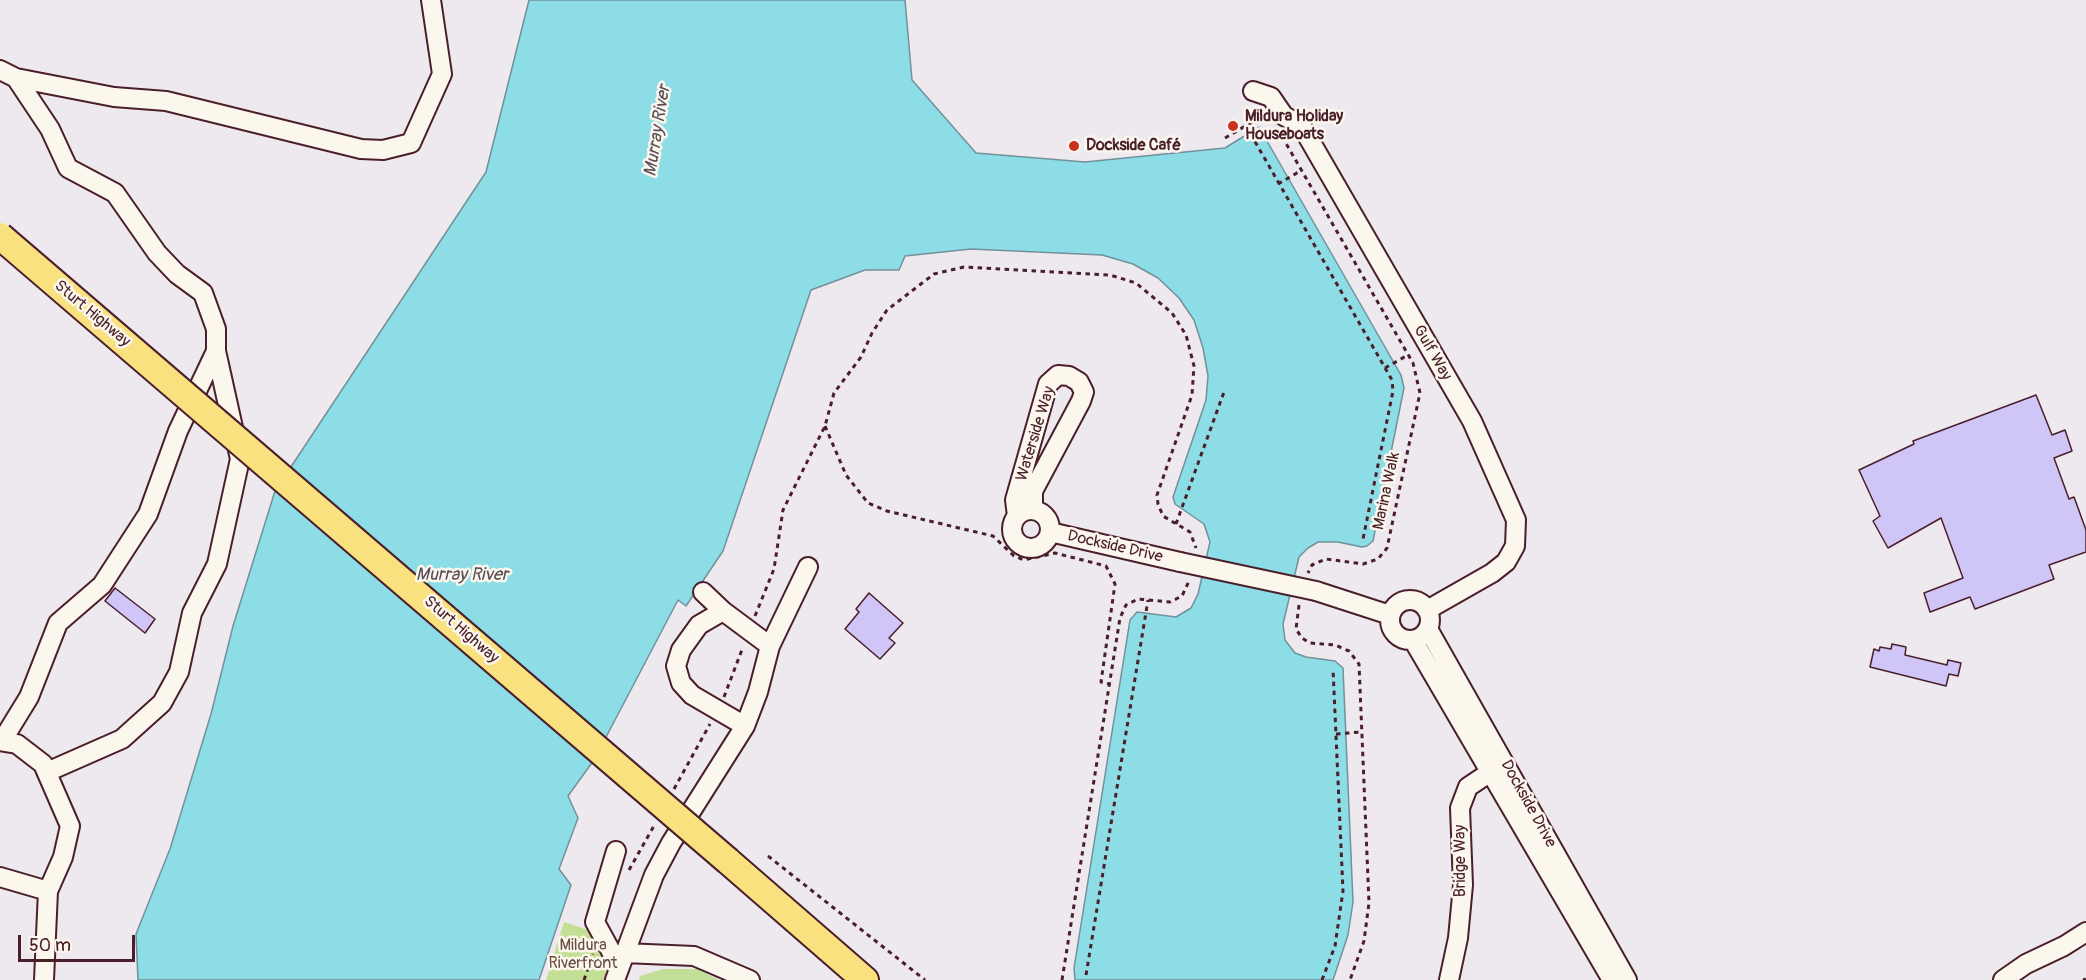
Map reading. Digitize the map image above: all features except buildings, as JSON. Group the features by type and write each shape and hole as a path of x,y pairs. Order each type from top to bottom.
{"highway":[{"name":"Sturt Highway","path":"0,236 865,980"}],"street":[{"path":"8,74 114,97 166,101 362,149 383,150 411,143 441,74 432,0"},
{"path":"8,74 50,129 68,168 115,193 157,253 177,274 203,293 216,329 216,351 240,459 217,564 192,613 179,672 162,703 122,739 47,772"},
{"name":"Gulf Way","path":"1253,91 1271,97 1284,116 1301,125 1472,421 1516,520 1515,546 1506,562 1492,573 1427,610"},
{"path":"44,980 48,891 63,857 70,826 43,764 16,744 1,741 29,698 58,623 102,585 148,514 178,431 216,351"},
{"name":"Waterside Way","path":"1058,375 1069,376 1079,382 1084,392 1032,491 1025,513 1015,500 1048,384 1058,375"},
{"path":"1025,513 1042,514 1049,522 1050,532 1046,541 1037,547 1027,548 1018,543 1012,535 1012,524 1025,513"},
{"name":"Dockside Drive","path":"1050,532 1308,589 1390,615"},
{"path":"620,966 654,875 671,843 745,726 758,692 770,646 808,567"},
{"path":"703,592 723,611 770,646"},
{"path":"1410,600 1417,601 1427,610 1428,629 1413,640 1400,638 1391,628 1390,615 1397,604 1410,600"},
{"path":"723,611 695,630 681,650 676,666 681,683 692,695 745,726"},
{"name":"Dockside Drive","path":"1428,629 1612,980"},
{"name":"Dockside Drive","path":"1413,640 1498,766 1627,980"},
{"name":"Bridge Way","path":"1449,980 1458,938 1463,885 1461,808 1468,787 1498,766"},
{"path":"616,851 595,922 620,966"},
{"path":"0,877 48,891"},
{"path":"2003,980 2026,964 2064,946 2086,932"},
{"path":"620,966 694,956 750,980"}],"path":[{"path":"1225,138 1265,115 1262,108"},
{"name":"Marina Walk","path":"1295,122 1284,140 1413,363 1420,393 1387,548 1378,559 1364,564 1326,559 1317,562 1308,589"},
{"path":"1246,126 1392,380 1393,391 1363,539"},
{"path":"1278,184 1302,170"},
{"path":"1385,368 1408,355"},
{"path":"1176,524 1224,392"},
{"path":"825,426 846,475 868,503 887,511 993,536 1014,556 1024,560 1055,553 1106,566 1115,584 1101,682 1109,684"},
{"path":"1308,589 1295,621 1296,629 1302,638 1310,643 1335,645 1350,651 1359,664 1369,903 1364,941 1350,980"},
{"path":"1086,975 1149,600"},
{"path":"1322,980 1339,929 1343,891 1333,669"},
{"path":"1336,734 1362,732"},
{"path":"768,856 926,980"}],"green space":[{"name":"Mildura Riverfront","path":"564,922 620,940 605,980 546,980"},
{"path":"663,969 697,969 719,980 639,980 640,976"}],"water":[{"name":"Murray River","path":"529,0 905,0 912,80 976,153 1085,162 1225,148 1259,127 1401,375 1404,388 1373,541 1362,547 1338,542 1318,542 1308,548 1299,557 1283,624 1285,640 1295,653 1335,661 1343,668 1353,902 1348,935 1333,980 1075,980 1074,968 1130,620 1137,612 1176,617 1191,608 1198,594 1210,542 1204,524 1175,504 1173,497 1206,400 1208,376 1203,348 1194,320 1179,298 1158,278 1133,264 1102,255 971,249 905,256 899,270 865,270 811,290 723,551 686,606 678,600 594,760 568,796 578,818 559,869 571,885 539,980 138,980 136,934 170,849 211,714 233,626 275,491 486,172"}],"place":[{"name":"Mildura Holiday Houseboats","path":"1233,126"},
{"name":"Dockside Café","path":"1074,146"}]}
